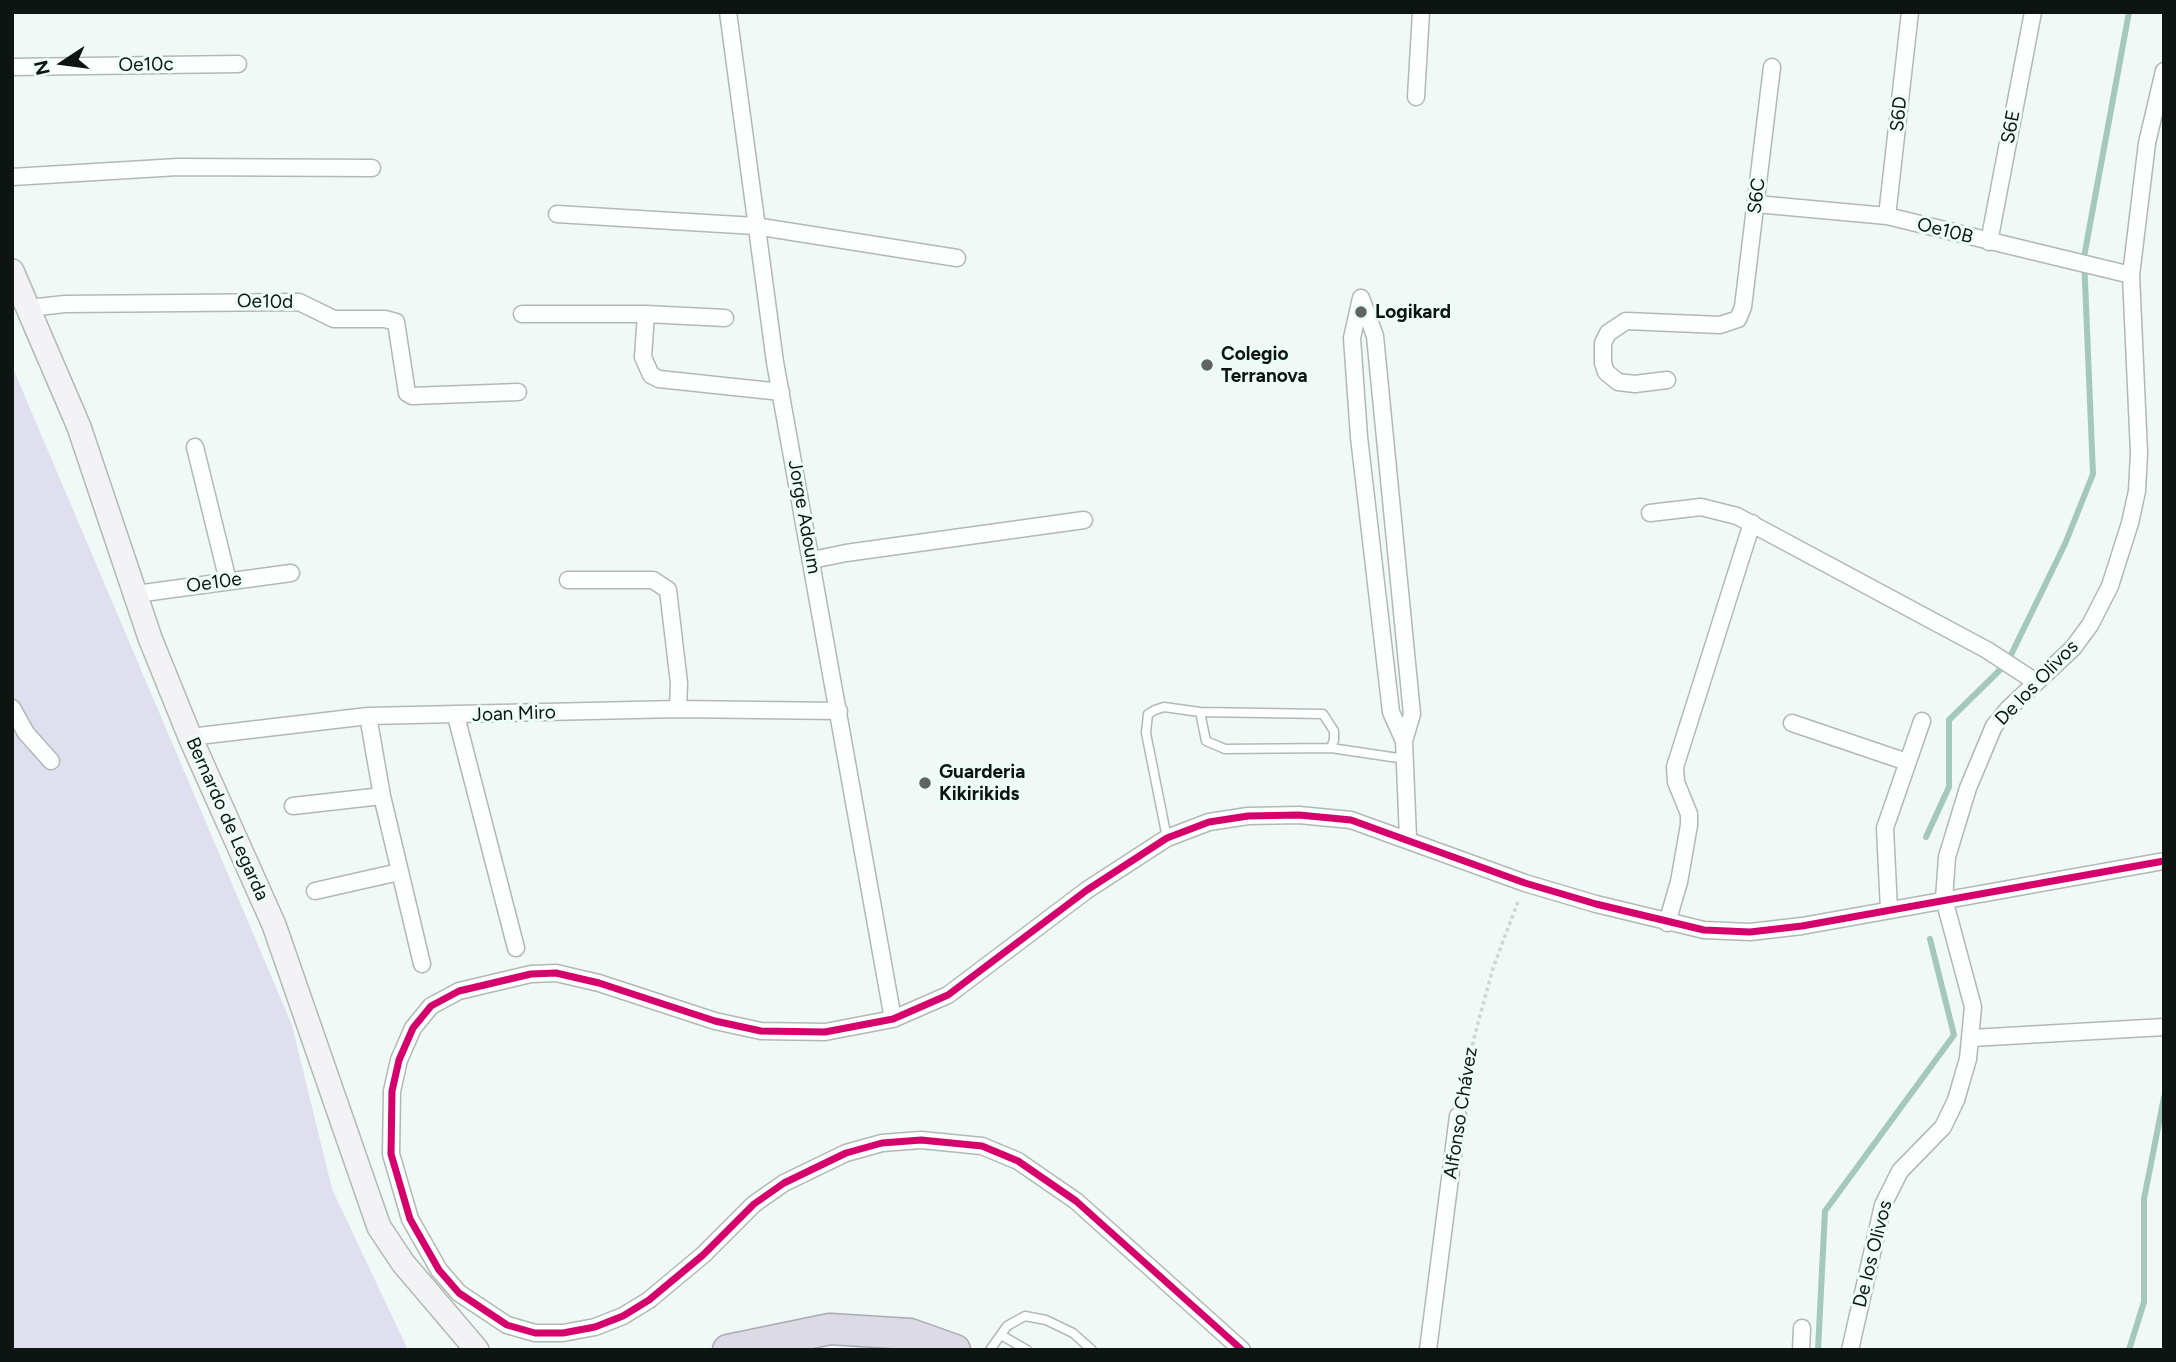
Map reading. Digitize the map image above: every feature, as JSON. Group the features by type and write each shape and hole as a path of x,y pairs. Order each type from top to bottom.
{"highway":[{"path":"726,1348 830,1329 909,1334 956,1350"}],"street":[{"name":"Jorge Adoum","path":"728,12 755,226 781,392 893,1019"},
{"path":"1416,97 1421,12"},
{"name":"S6D","path":"1888,212 1910,12"},
{"name":"S6E","path":"1990,237 2033,12"},
{"name":"Oe10c","path":"12,67 238,64"},
{"name":"S6C","path":"1667,380 1635,384 1612,378 1603,363 1602,350 1608,333 1616,325 1637,319 1720,325 1734,321 1743,307 1772,67"},
{"name":"De los Olivos","path":"1850,1350 1883,1205 1900,1171 1943,1127 1956,1100 1972,1038 1973,1007 1968,979 1954,945 1944,899 1947,857 1984,747 2008,709 2073,648 2090,625 2110,586 2132,513 2139,453 2131,270 2147,143 2162,80"},
{"path":"12,177 178,167 372,168"},
{"name":"Oe10B","path":"1757,199 1888,212 2131,270"},
{"path":"557,214 755,226 957,258"},
{"name":"Bernardo de Legarda","path":"12,271 79,427 136,594 190,737 274,925 379,1227 403,1263 479,1349"},
{"path":"1404,741 1391,712 1352,354 1354,322 1361,298 1375,336 1412,714 1404,741 1408,838"},
{"name":"Oe10d","path":"29,308 79,304 299,302 334,319 385,319 396,322 407,393 412,396 517,392"},
{"path":"522,314 646,314 725,318"},
{"path":"646,314 643,357 651,375 659,379 781,392"},
{"path":"195,446 228,581"},
{"path":"1650,513 1701,506 1718,509 1752,523 1994,654 2036,682"},
{"path":"812,560 846,552 1084,520"},
{"path":"1667,923 1679,882 1689,825 1689,814 1676,782 1675,767 1752,523"},
{"path":"1371,540 1395,537"},
{"name":"Oe10e","path":"136,594 291,573"},
{"path":"568,580 653,580 668,590 672,601 680,683 678,709"},
{"path":"12,708 26,733 51,761"},
{"name":"Joan Miro","path":"190,737 368,716 678,709 839,711"},
{"path":"368,716 382,796 422,964"},
{"path":"456,716 516,948"},
{"path":"1889,910 1885,828 1922,721"},
{"path":"1793,723 1907,762"},
{"path":"293,806 382,796"},
{"path":"1242,1350 1066,1194 1018,1161 982,1146 951,1142 882,1143 814,1166 754,1204 703,1255 649,1300 623,1316 595,1327 535,1333 507,1325 459,1293 439,1270 410,1219 391,1154 392,1091 399,1060 413,1028 431,1006 460,991 498,980 556,973 761,1031 825,1032 893,1019 948,995 1087,890 1167,838 1209,822 1248,816 1299,815 1351,820 1408,838 1525,883 1667,923 1704,930 1750,932 2164,861"},
{"path":"315,891 399,872"},
{"path":"1972,1038 2164,1027"},
{"name":"Alfonso Chávez","path":"1428,1350 1458,1116"},
{"path":"443,1310 459,1293"},
{"path":"1801,1350 1802,1328"}],"lane":[{"path":"1167,838 1146,721 1148,714 1164,707 1200,712 1323,714 1334,731 1331,748"},
{"path":"1200,712 1202,733 1214,746 1225,749 1331,748 1405,759"},
{"path":"990,1350 1013,1321 1026,1316 1046,1320 1073,1333 1092,1350"},
{"path":"1001,1335 1027,1350"}],"shaded area":[{"path":"12,366 292,1025 332,1189 408,1350 12,1350"}],"waterway":[{"path":"1926,837 1949,787 1949,720 2007,663 2065,544 2093,474 2084,257 2129,12"},
{"path":"1818,1350 1825,1211 1954,1035 1930,939"},
{"path":"2129,1350 2144,1302 2144,1199 2164,1097"}],"cycle path":[{"path":"1242,1350 1076,1201 1018,1161 982,1146 921,1140 882,1143 846,1153 784,1183 754,1204 703,1255 649,1300 623,1316 595,1327 563,1333 535,1333 507,1325 459,1293 439,1270 410,1219 391,1154 392,1091 399,1060 413,1028 431,1006 459,991 531,974 556,973 599,983 715,1021 761,1031 825,1032 893,1019 948,995 1087,890 1167,838 1209,822 1248,816 1299,815 1351,820 1525,883 1596,904 1704,930 1750,932 1802,926 2164,861"}],"place":[{"name":"Logikard","path":"1361,312"},
{"name":"Colegio Terranova","path":"1207,365"},
{"name":"Guarderia Kikirikids","path":"925,783"}]}
